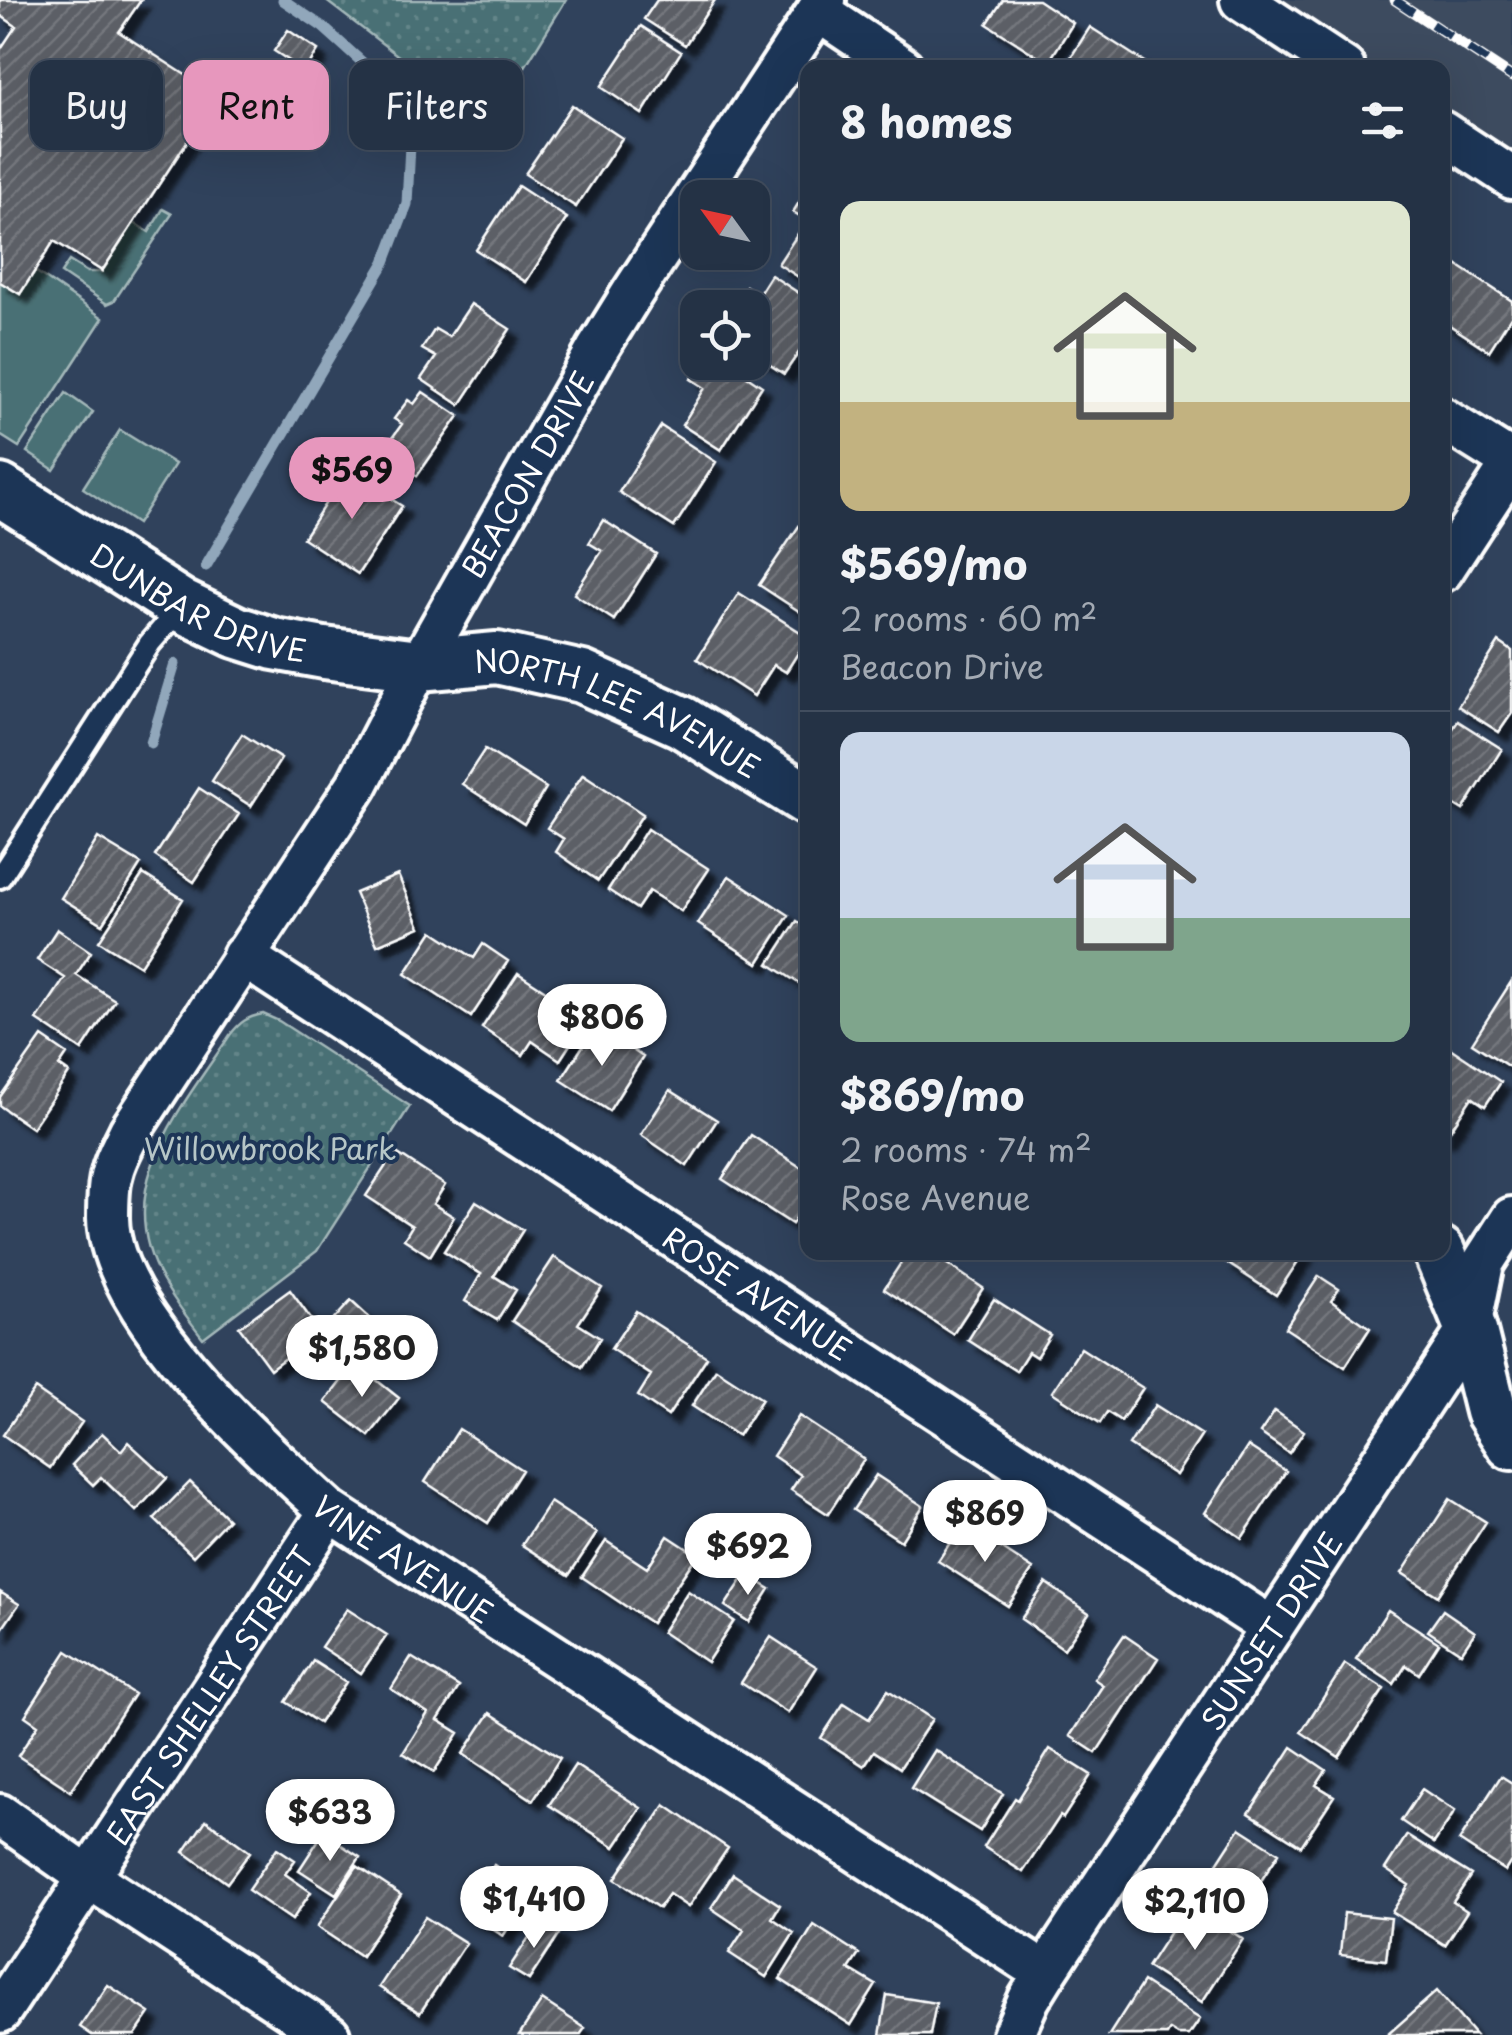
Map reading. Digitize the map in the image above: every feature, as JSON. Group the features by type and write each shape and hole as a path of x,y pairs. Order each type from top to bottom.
{"street":[{"path":"1241,0 1332,60"},
{"path":"821,6 892,60"},
{"name":"BEACON DRIVE","path":"243,956 356,784 419,665 615,321 821,6"},
{"path":"1450,137 1512,178"},
{"path":"1450,423 1512,463 1450,559"},
{"name":"DUNBAR DRIVE","path":"0,490 182,606 236,632 274,644 419,665"},
{"name":"NORTH LEE AVENUE","path":"419,665 496,658 582,677 682,722 800,789"},
{"name":"VINE AVENUE","path":"243,956 130,1131 112,1173 108,1222 118,1265 155,1326 223,1410 330,1511 1045,1973"},
{"name":"ROSE AVENUE","path":"243,956 1272,1628"},
{"name":"SUNSET DRIVE","path":"1012,2035 1045,1973 1470,1327 1483,1263 1512,1218"},
{"path":"1443,1260 1470,1327 1491,1411 1512,1444"},
{"name":"EAST SHELLEY STREET","path":"0,2012 330,1511"},
{"path":"0,1816 329,2035"}],"lane":[{"path":"0,877 150,643 182,606"}],"shaded area":[{"path":"1241,0 1512,0 1512,177 1450,137 1450,60 1333,60"}],"green space":[{"path":"325,0 566,0 523,70 523,60 404,60"},
{"path":"163,209 172,214 114,301 107,304 61,273 69,261 87,272 102,272 134,223 149,232"},
{"path":"35,271 103,318 19,447 0,435 0,282 20,294"},
{"path":"66,393 93,412 54,470 27,452"},
{"path":"120,430 175,464 137,524 83,488"},
{"name":"Willowbrook Park","path":"263,1014 410,1106 317,1251 203,1338 167,1288 148,1247 144,1214 148,1182 173,1121 230,1035 244,1021"}],"building":[{"path":"0,0 141,0 119,32 162,60 30,60 30,150 163,150 163,60 183,73 183,148 102,271 54,241 20,294 0,282 0,50 16,26 0,15"},
{"path":"657,0 715,0 685,45 644,19"},
{"path":"1003,0 1038,0 1073,23 1050,60 1043,60 987,24"},
{"path":"641,26 681,52 642,114 601,87"},
{"path":"1090,27 1141,60 1069,60"},
{"path":"288,30 318,50 312,60 288,60 274,51"},
{"path":"572,105 622,138 576,207 525,174"},
{"path":"518,186 567,218 526,282 476,250"},
{"path":"800,231 800,278 778,264"},
{"path":"1457,265 1512,301 1512,315 1489,351 1450,325 1450,276"},
{"path":"771,275 800,294 800,351 784,374 770,365 770,290 762,290"},
{"path":"471,304 510,329 460,405 421,379 436,357 422,349 435,329 449,337"},
{"path":"693,380 753,380 762,386 721,450 682,425 705,388"},
{"path":"423,392 459,416 417,476 382,452 402,424 394,419 408,400 414,404"},
{"path":"661,426 716,462 674,527 619,492"},
{"path":"347,470 402,506 358,574 303,538"},
{"path":"603,520 656,554 614,620 574,594 602,551 589,543"},
{"path":"799,526 800,527 800,612 759,585"},
{"path":"739,593 800,632 800,650 786,672 774,665 754,696 697,659"},
{"path":"1499,642 1512,651 1512,713 1499,732 1458,706"},
{"path":"1458,721 1502,749 1463,810 1450,802 1450,733"},
{"path":"242,734 281,759 251,806 212,781"},
{"path":"485,749 546,788 524,824 462,784"},
{"path":"583,774 643,814 598,881 556,852 564,839 547,828"},
{"path":"199,788 239,814 194,882 155,856"},
{"path":"647,829 709,869 681,911 649,891 637,909 608,890"},
{"path":"98,838 141,864 103,924 61,898"},
{"path":"143,874 183,899 140,966 99,941"},
{"path":"398,875 420,927 377,945 355,893"},
{"path":"729,876 789,915 758,963 698,924"},
{"path":"797,921 800,923 800,984 769,964"},
{"path":"57,929 91,952 76,975 115,1000 82,1050 37,1020 65,978 37,960"},
{"path":"433,931 474,958 483,944 508,961 471,1017 405,974"},
{"path":"518,973 587,1018 560,1060 532,1041 523,1055 482,1028"},
{"path":"1511,982 1512,1060 1508,1066 1472,1043"},
{"path":"596,1026 643,1057 609,1111 561,1080"},
{"path":"42,1037 67,1054 59,1066 69,1073 32,1128 0,1106 0,1097"},
{"path":"1450,1048 1501,1082 1485,1106 1472,1097 1450,1130"},
{"path":"670,1090 717,1120 687,1166 641,1135"},
{"path":"751,1135 800,1167 800,1212 792,1224 722,1179"},
{"path":"395,1152 445,1185 433,1204 454,1217 430,1256 404,1239 412,1226 366,1196"},
{"path":"476,1201 523,1230 494,1276 516,1290 497,1320 465,1301 481,1274 444,1251"},
{"path":"554,1257 602,1288 578,1324 600,1338 582,1367 512,1321"},
{"path":"903,1260 941,1260 983,1288 953,1334 884,1289"},
{"path":"1225,1260 1299,1260 1276,1295"},
{"path":"1319,1276 1339,1289 1331,1301 1370,1328 1345,1367 1285,1328"},
{"path":"290,1290 320,1332 270,1369 239,1327"},
{"path":"994,1299 1050,1335 1036,1357 1028,1352 1016,1371 968,1340"},
{"path":"351,1301 373,1321 348,1350 325,1329"},
{"path":"636,1311 707,1357 668,1416 638,1396 651,1375 611,1349"},
{"path":"1081,1348 1143,1388 1121,1421 1107,1412 1100,1423 1052,1392"},
{"path":"355,1363 399,1398 369,1436 325,1402"},
{"path":"716,1369 762,1399 738,1436 692,1406"},
{"path":"35,1389 82,1422 50,1468 3,1435"},
{"path":"1155,1405 1202,1435 1176,1475 1129,1445"},
{"path":"1275,1411 1304,1431 1289,1453 1260,1433"},
{"path":"799,1416 864,1459 828,1514 791,1490 801,1475 773,1456"},
{"path":"459,1429 522,1470 488,1523 425,1482"},
{"path":"102,1433 121,1451 128,1442 167,1478 136,1511 101,1477 93,1485 72,1465"},
{"path":"1248,1446 1286,1471 1242,1538 1205,1513"},
{"path":"876,1475 923,1506 901,1541 853,1510"},
{"path":"190,1482 228,1519 193,1556 154,1519"},
{"path":"1450,1499 1486,1522 1438,1596 1402,1573"},
{"path":"550,1502 597,1533 569,1575 522,1545"},
{"path":"963,1523 1033,1569 1008,1606 938,1561"},
{"path":"668,1536 697,1555 651,1623 582,1577 606,1541 647,1568"},
{"path":"746,1574 770,1589 749,1622 725,1606"},
{"path":"1046,1583 1089,1613 1064,1649 1021,1619"},
{"path":"688,1591 734,1621 707,1662 662,1632"},
{"path":"0,1592 19,1604 0,1632"},
{"path":"347,1609 387,1635 361,1673 321,1647"},
{"path":"1388,1610 1439,1643 1419,1674 1406,1665 1394,1684 1356,1659"},
{"path":"1443,1610 1475,1632 1461,1653 1428,1631"},
{"path":"1124,1635 1158,1658 1096,1753 1070,1736 1103,1685 1094,1679"},
{"path":"771,1637 817,1667 788,1713 741,1683"},
{"path":"67,1651 134,1694 71,1791 18,1756 38,1725 25,1716"},
{"path":"411,1657 459,1687 438,1720 459,1733 434,1772 403,1753 428,1713 391,1689"},
{"path":"313,1661 346,1682 319,1723 286,1702"},
{"path":"1345,1664 1384,1689 1339,1757 1301,1732"},
{"path":"888,1690 932,1719 900,1768 874,1751 864,1766 821,1738 844,1703 869,1719"},
{"path":"490,1713 560,1758 533,1800 463,1754"},
{"path":"1292,1747 1326,1770 1316,1785 1334,1796 1301,1846 1249,1813"},
{"path":"1050,1749 1091,1775 1023,1872 984,1847"},
{"path":"935,1750 1003,1794 980,1831 911,1788"},
{"path":"575,1765 641,1808 615,1847 549,1805"},
{"path":"1501,1776 1512,1783 1512,1860 1505,1871 1459,1841"},
{"path":"1422,1789 1455,1811 1434,1843 1401,1821"},
{"path":"665,1805 728,1848 688,1907 669,1894 659,1908 615,1879"},
{"path":"206,1820 250,1852 227,1883 184,1852"},
{"path":"1240,1828 1279,1853 1236,1919 1198,1893"},
{"path":"323,1833 360,1857 336,1894 299,1870"},
{"path":"1407,1835 1471,1875 1453,1902 1467,1911 1445,1945 1392,1912 1409,1885 1385,1869"},
{"path":"277,1848 295,1860 285,1874 311,1892 292,1920 248,1890"},
{"path":"494,1865 533,1890 503,1936 464,1910"},
{"path":"357,1866 401,1895 361,1956 317,1927"},
{"path":"733,1874 780,1905 772,1918 794,1933 766,1977 729,1953 744,1930 711,1908"},
{"path":"1188,1904 1243,1939 1202,2002 1147,1967"},
{"path":"1344,1913 1391,1918 1386,1960 1340,1955"},
{"path":"425,1917 466,1943 420,2013 379,1987"},
{"path":"539,1922 559,1934 529,1980 509,1968"},
{"path":"814,1925 859,1954 849,1969 876,1985 851,2025 780,1979"},
{"path":"1143,1982 1200,2019 1189,2035 1170,2030 1167,2035 1109,2035"},
{"path":"108,1985 150,2013 135,2035 92,2035 80,2027"},
{"path":"1437,1991 1475,2035 1387,2035"},
{"path":"887,1995 936,2003 930,2035 880,2035"},
{"path":"542,2000 585,2028 580,2035 519,2035"}],"waterway":[{"path":"206,566 385,262 407,204 410,145 392,89 323,27 283,0"},
{"path":"151,743 175,664"}],"railway":[{"path":"1395,0 1512,77"}]}
